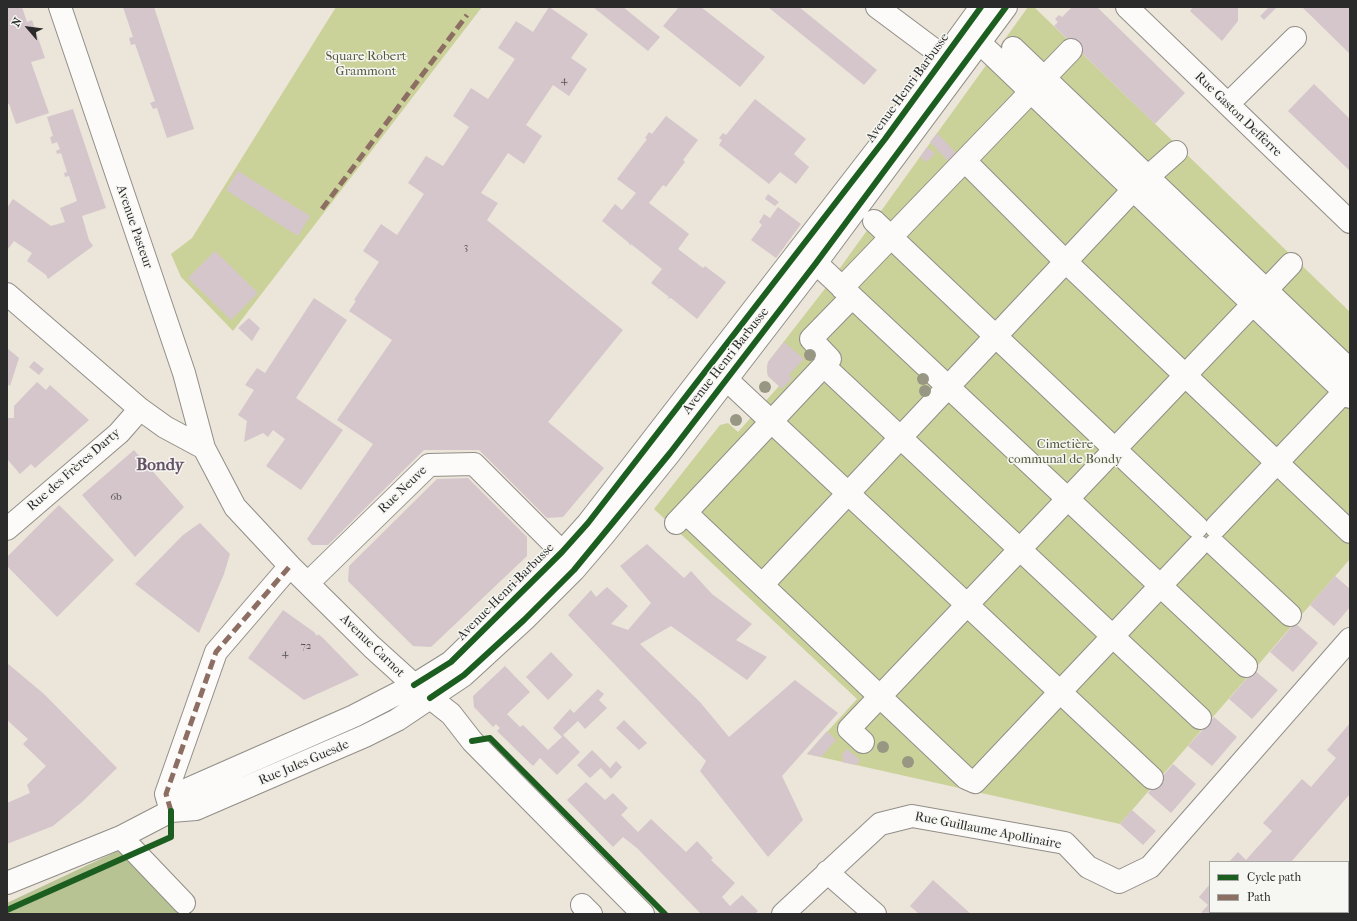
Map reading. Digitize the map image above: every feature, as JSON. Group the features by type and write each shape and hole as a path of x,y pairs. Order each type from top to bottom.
{"street":[{"name":"Avenue Pasteur","path":"60,7 184,373 204,448"},
{"path":"877,7 944,57"},
{"name":"Avenue Henri Barbusse","path":"422,692 464,675 524,620 574,570 665,459 816,263 1006,7"},
{"name":"Rue Gaston Defferre","path":"1127,7 1350,222"},
{"name":"Avenue Henri Barbusse","path":"422,692 562,552 588,523 690,393 889,133 944,57 972,12"},
{"path":"1228,104 1295,38"},
{"path":"980,43 1038,85 1259,297 1348,388 975,782 966,778 762,585 681,518 830,359 811,339 891,237 965,161 1038,85 1071,50"},
{"path":"1013,48 1038,85"},
{"path":"762,585 1066,262 1141,184 1176,152"},
{"path":"965,161 1066,262 1350,532"},
{"path":"874,221 1290,615"},
{"path":"816,263 1246,666"},
{"path":"863,742 849,729 1019,548 1291,264"},
{"path":"7,294 140,409 165,427 204,448"},
{"path":"824,366 1200,718"},
{"path":"726,379 1152,778"},
{"name":"Rue des Frères Darty","path":"7,529 119,433 140,409"},
{"name":"Avenue Carnot","path":"204,448 234,507 290,566 372,647 422,692 451,714 472,741 642,914"},
{"name":"Rue Neuve","path":"308,584 429,465 474,464 562,552"},
{"path":"171,811 166,794 216,652 290,566"},
{"name":"Rue Guillaume Apollinaire","path":"783,914 880,824 912,816 1065,844 1088,867 1119,882 1150,867 1350,639"},
{"name":"Rue Jules Guesde","path":"7,883 120,837 171,811 188,789 354,716 422,692"},
{"path":"120,837 184,903"},
{"name":"Rue Jules Guesde","path":"7,894 63,860"},
{"path":"827,872 875,914"}],"green space":[{"name":"Square Robert Grammont","path":"336,7 482,7 233,331 181,277 171,254 192,238"},
{"name":"Cimetière communal de Bondy","path":"1028,7 1034,7 1350,312 1350,559 1120,824 807,754 857,699 654,509 720,425 728,423 738,432 779,386 768,376 768,362 827,286"},
{"path":"126,847 192,914 7,914 7,903"}],"building":[{"path":"7,7 22,7 27,22 32,20 45,58 31,62 49,113 16,124 9,104 7,104"},
{"path":"123,7 154,7 194,129 167,138 157,108 153,109 150,103 155,101 135,44 131,45 129,38 133,37"},
{"path":"549,7 588,34 571,58 587,69 569,96 553,85 526,125 542,136 524,164 508,153 481,193 498,203 487,220 623,330 548,422 604,468 563,517 547,518 479,450 424,450 328,545 312,545 307,539 373,444 337,420 392,340 349,311 356,301 354,300 379,262 363,251 381,224 397,235 424,194 408,183 426,156 443,166 469,127 453,116 471,88 488,99 515,59 498,48 516,21 533,32"},
{"path":"593,7 623,7 660,37 648,51"},
{"path":"679,7 701,7 765,57 740,87 663,26"},
{"path":"768,7 799,7 877,70 864,85"},
{"path":"1072,7 1097,7 1185,93 1155,124 1054,26 1058,22 1055,19 1059,15 1062,17"},
{"path":"1193,7 1238,7 1238,21 1222,41 1190,11"},
{"path":"1269,7 1277,7 1264,20 1260,16"},
{"path":"1302,7 1350,7 1350,54"},
{"path":"1314,84 1350,119 1350,171 1288,111"},
{"path":"755,99 806,139 794,154 809,167 796,184 780,172 769,184 719,145 722,140 719,138 723,133 726,135"},
{"path":"73,109 106,208 82,216 89,240 93,246 48,279 46,275 27,261 32,253 14,241 8,249 7,248 7,208 13,199 51,226 65,222 60,208 77,201 69,176 65,177 64,173 67,172 61,153 57,154 56,151 60,149 57,142 52,144 50,137 53,136 47,117"},
{"path":"666,116 698,140 683,160 685,162 666,187 663,185 649,203 689,234 678,249 703,268 705,266 726,282 697,319 671,298 667,299 669,297 651,283 662,269 631,244 630,246 629,243 602,221 615,204 622,210 636,193 617,179 647,139 645,138 649,132 652,134"},
{"path":"937,133 959,156 950,163 930,142"},
{"path":"927,147 935,153 927,162 920,157"},
{"path":"238,171 310,216 298,236 226,190"},
{"path":"768,194 779,202 775,206 765,199"},
{"path":"778,207 801,224 776,258 751,240 762,225 759,222 764,214 770,218"},
{"path":"215,251 258,293 231,320 188,278"},
{"path":"314,298 347,320 296,398 343,430 301,490 266,466 285,439 273,430 268,437 263,433 244,442 247,421 238,415 254,390 245,385 257,368 265,373"},
{"path":"249,318 260,328 252,341 238,328"},
{"path":"784,342 804,359 789,375 792,378 782,389 768,376 767,367 768,362"},
{"path":"7,348 19,358 10,386 7,384"},
{"path":"34,361 44,369 39,375 29,367"},
{"path":"37,382 46,390 50,385 89,420 35,468 31,464 20,474 7,459 7,423 8,418 14,418 14,406"},
{"path":"134,450 184,507 135,557 82,495"},
{"path":"468,478 527,537 527,556 431,647 413,646 348,581 349,566 437,479"},
{"path":"59,505 114,560 57,617 7,566 7,557"},
{"path":"200,523 230,554 224,574 199,633 135,584 183,535"},
{"path":"647,544 684,578 691,571 712,594 752,624 736,640 767,657 747,680 671,626 640,644 700,702 729,737 795,680 838,713 782,776 803,820 768,857 700,771 706,761 568,615 591,590 596,597 607,587 628,606 611,624 628,630 651,603 620,566"},
{"path":"1335,576 1350,589 1350,607 1334,626 1310,605"},
{"path":"283,610 314,632 317,636 318,634 323,638 359,675 304,700 248,658"},
{"path":"1295,623 1318,643 1293,672 1270,652"},
{"path":"551,652 573,675 548,700 526,677"},
{"path":"7,663 44,694 117,768 82,802 53,826 7,844 7,803 30,793 27,785 46,766 23,744 28,739 7,720"},
{"path":"505,666 530,692 507,714 520,727 523,725 548,750 562,737 553,728 570,709 574,713 598,689 604,694 599,700 607,708 585,729 578,721 563,735 580,752 557,775 540,758 533,766 497,731 500,728 496,724 493,727 474,707 473,696"},
{"path":"1254,670 1278,690 1252,719 1229,699"},
{"path":"1214,717 1237,737 1212,766 1188,746"},
{"path":"624,720 647,743 639,750 616,728"},
{"path":"1350,723 1350,794 1292,861 1230,861 1238,852 1246,860 1272,831 1263,823 1302,779 1311,787 1336,758 1327,750"},
{"path":"827,731 836,740 821,757 807,754"},
{"path":"847,749 860,760 856,765 842,762 844,758 841,756"},
{"path":"592,750 610,768 616,761 622,767 611,779 601,768 590,778 577,765"},
{"path":"1173,764 1196,784 1171,813 1148,793"},
{"path":"586,782 605,800 613,793 628,808 621,815 638,832 651,819 686,852 697,841 713,858 711,860 735,883 722,897 730,906 742,895 758,911 755,914 701,914 638,849 623,837 613,847 567,800"},
{"path":"1132,810 1156,831 1143,845 1120,824"},
{"path":"933,880 971,914 919,914 910,906"},
{"path":"1209,885 1209,913 1246,913 1200,914 1208,905 1199,897"}],"marked path":[{"path":"322,209 467,15"},
{"path":"171,811 166,794 216,652 290,566"}],"cycle path":[{"path":"414,685 451,662 562,552 588,523 885,139 981,7"},
{"path":"430,698 464,675 524,620 574,570 670,453 816,263 1006,7"},
{"path":"472,741 490,738 665,914"},
{"path":"7,910 171,837 171,811"}],"district":[{"name":"Bondy","path":"160,466"}]}
